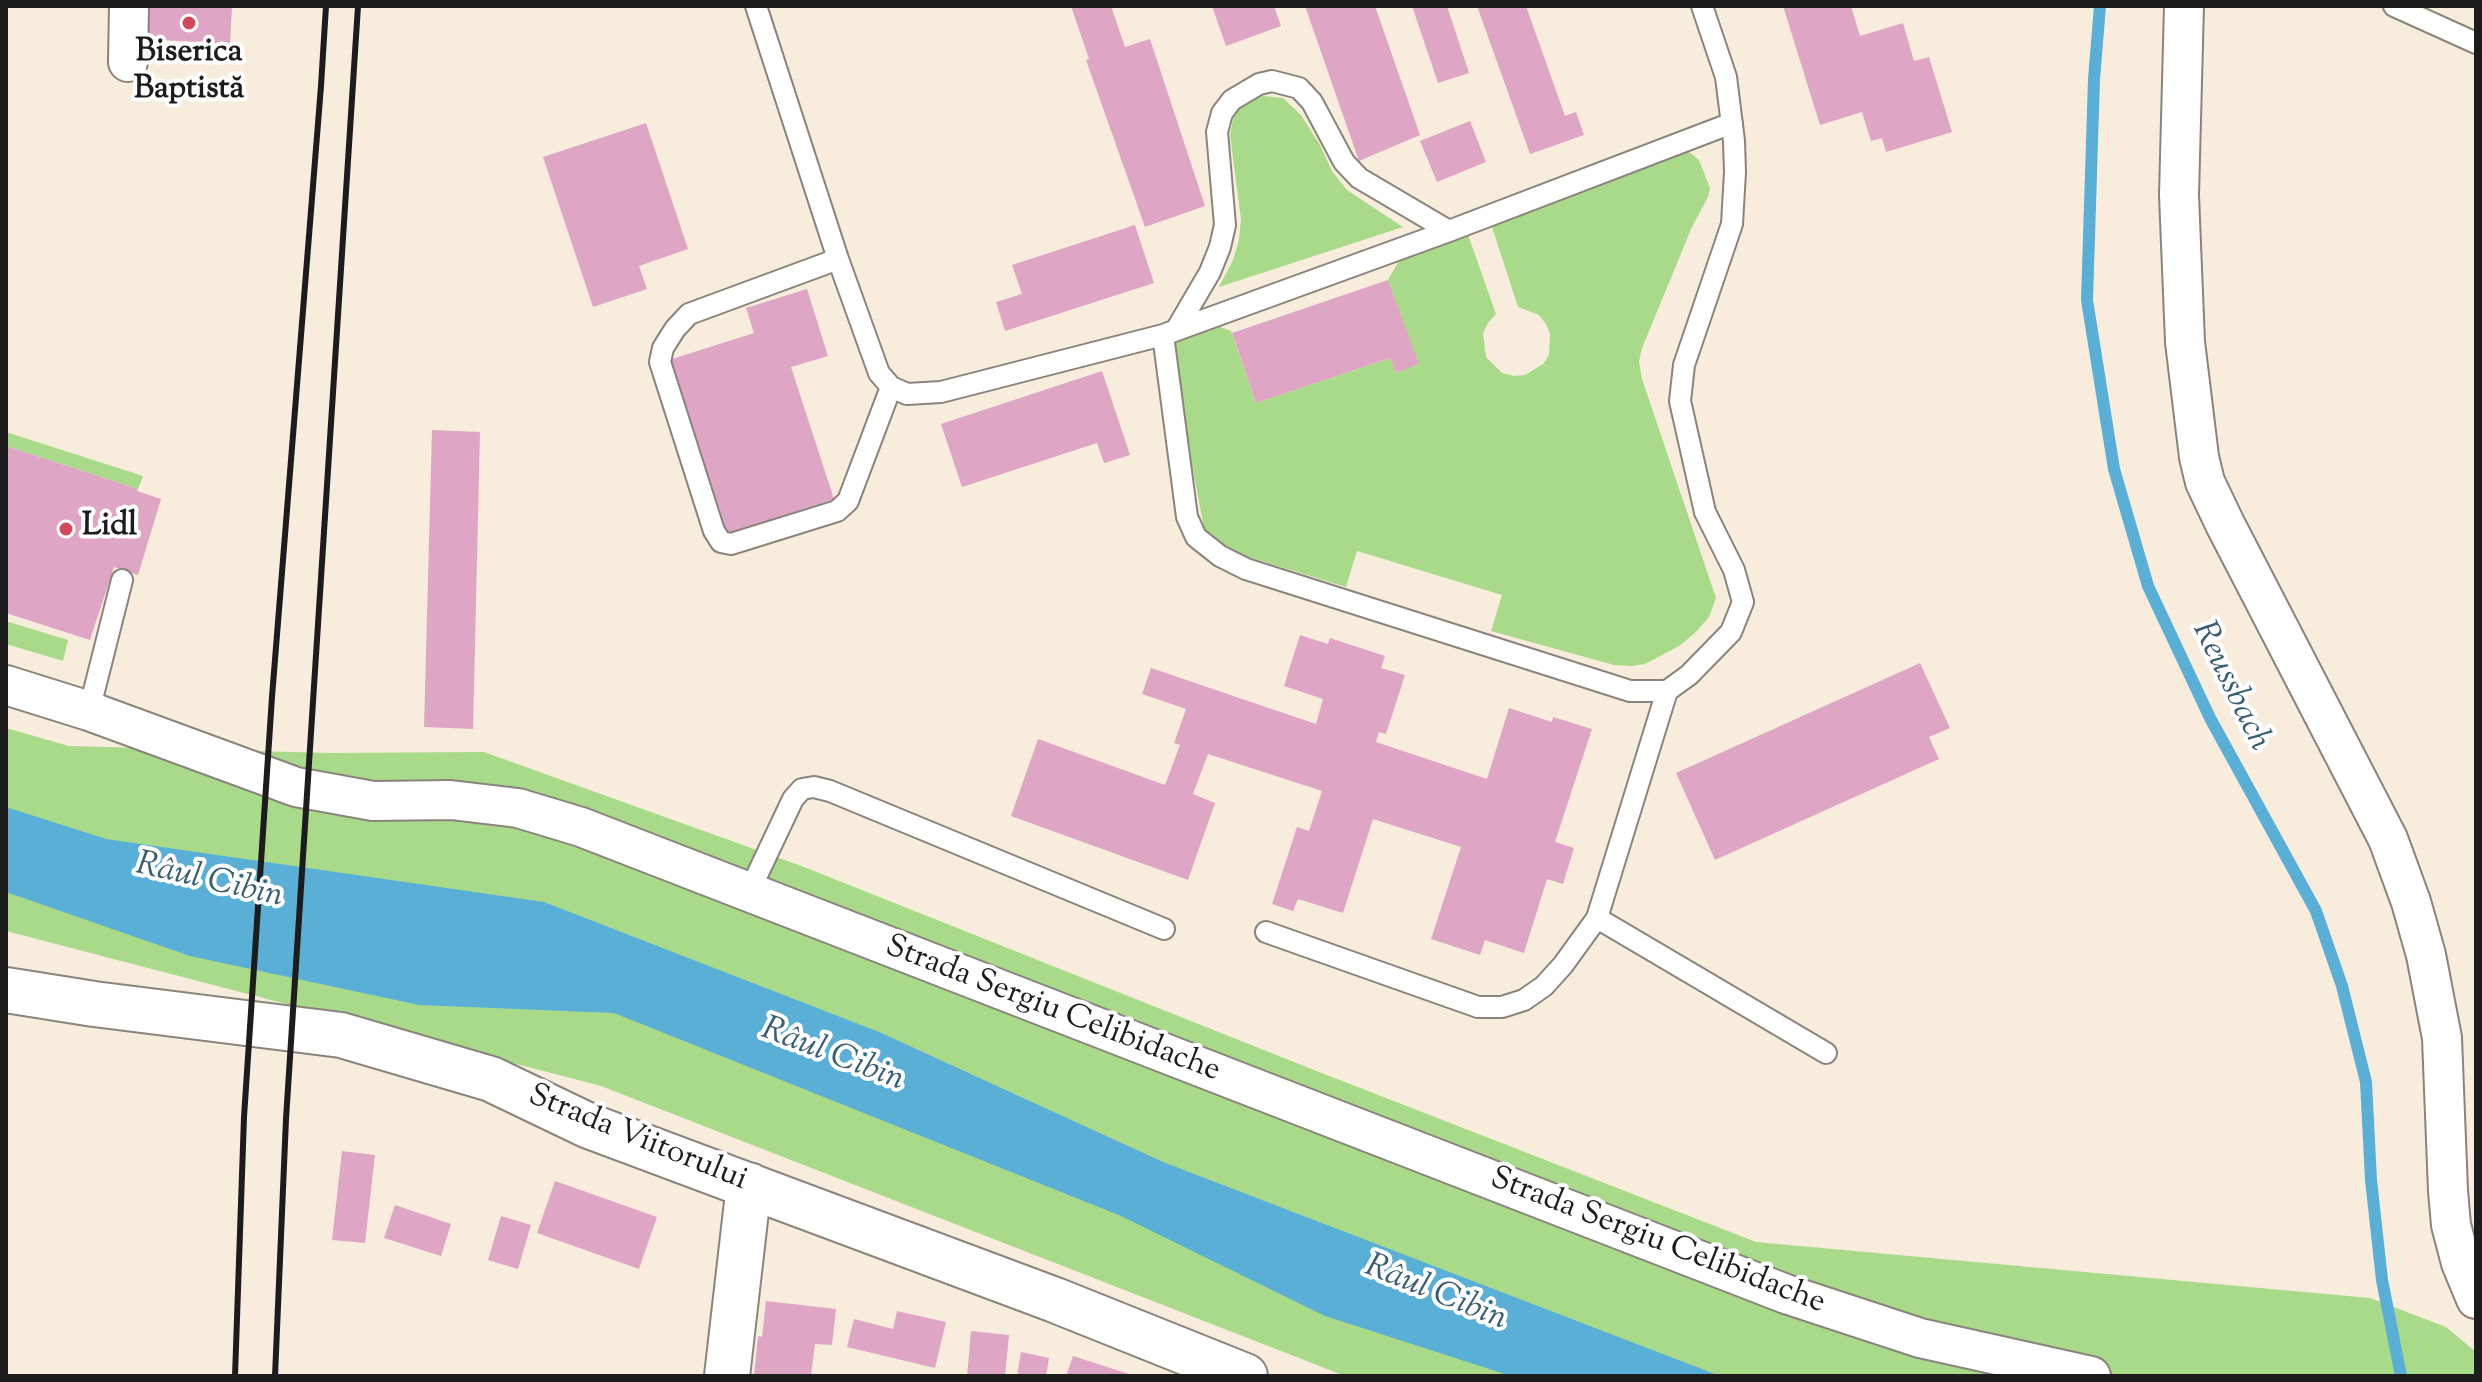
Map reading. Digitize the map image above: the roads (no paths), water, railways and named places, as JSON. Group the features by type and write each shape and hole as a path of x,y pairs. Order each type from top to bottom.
{"street":[{"path":"128,62 129,6"},
{"path":"2184,6 2179,195 2185,342 2199,457 2205,482 2225,524 2388,839 2411,902 2426,955 2442,1038 2451,1225 2461,1263 2476,1299"},
{"name":"Strada Sergiu Celibidache","path":"6,685 89,711 296,787 373,801 451,800 518,808 581,827 1786,1294 1920,1338 2091,1376"},
{"name":"Strada Viitorului","path":"6,990 341,1035 491,1079 589,1126 1055,1300 1245,1376"},
{"path":"727,1376 749,1185"}],"lane":[{"path":"756,6 838,259 879,373 891,387 907,394 941,392 1170,332 1449,231 1732,123"},
{"path":"1449,231 1359,178 1344,162 1312,102 1299,88 1272,81 1259,84 1232,100 1222,113 1217,132 1225,225 1220,247 1210,272 1170,332 1187,517 1196,537 1220,556 1246,569 1630,691 1667,691 1689,675 1731,632 1743,602 1734,570 1705,512 1680,401 1684,365 1732,224 1735,172 1726,77 1702,6"},
{"path":"2394,6 2476,43"},
{"path":"838,259 689,314 663,348 660,362 714,531 721,542 731,544 837,511 848,501 891,387"},
{"path":"89,711 122,580"},
{"path":"1266,932 1478,1007 1502,1007 1524,1000 1544,986 1563,965 1597,918 1667,691"},
{"path":"749,892 793,799 802,789 814,787 1164,929"},
{"path":"1597,918 1826,1053"}],"water":[{"name":"Râul Cibin","path":"6,807 106,839 544,902 879,1032 1163,1162 1720,1376 1511,1376 1325,1316 1121,1216 614,1013 419,1005 190,956 6,892"}],"waterway":[{"name":"Reussbach","path":"2100,6 2094,79 2087,300 2114,469 2148,586 2210,718 2316,911 2342,986 2366,1082 2371,1180 2382,1280 2401,1376"}],"railway":[{"path":"235,1376 244,1117 272,697 326,6"},
{"path":"275,1376 286,1119 358,6"}],"place":[{"name":"Biserica Baptistă","path":"189,23"},
{"name":"Lidl","path":"66,529"}]}
